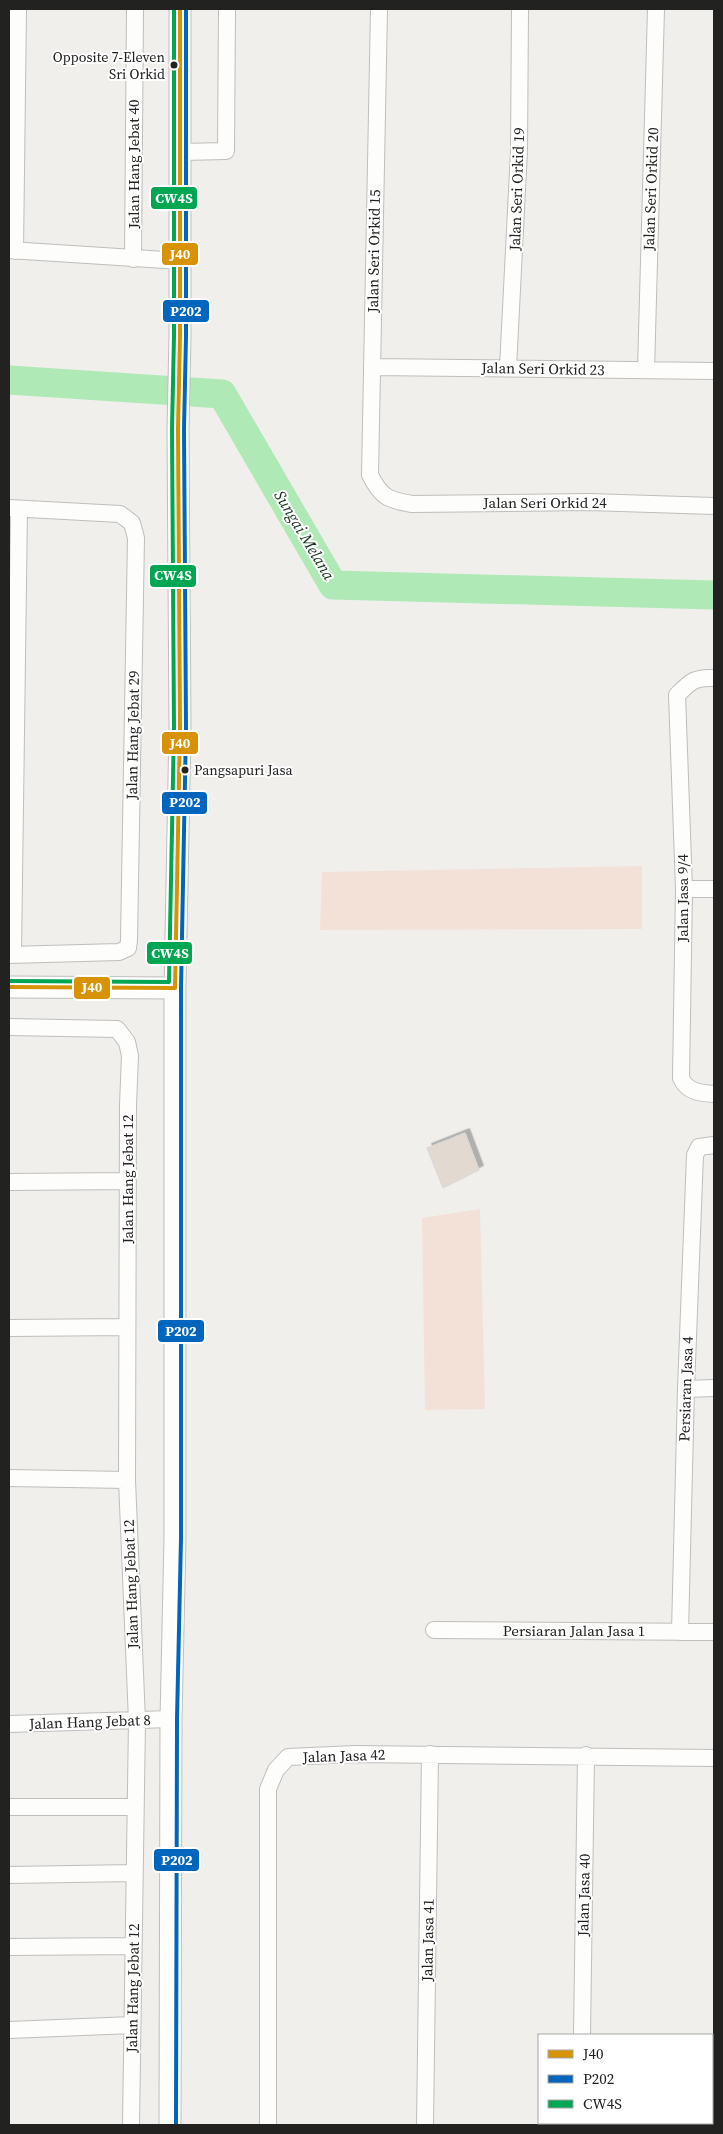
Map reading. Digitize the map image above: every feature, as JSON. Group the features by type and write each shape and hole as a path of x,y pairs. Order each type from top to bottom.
{"street":[{"name":"Jalan Hang Jebat 40","path":"134,259 135,9"},
{"path":"170,2125 171,1719 175,1538 175,988 180,728 178,429 181,262 180,9"},
{"path":"181,152 226,151 227,9"},
{"name":"Jalan Seri Orkid 15","path":"378,491 370,475 379,9"},
{"name":"Jalan Seri Orkid 19","path":"508,368 519,151 520,9"},
{"name":"Jalan Seri Orkid 20","path":"646,370 656,9"},
{"path":"15,15 12,251 181,262"},
{"name":"Jalan Seri Orkid 23","path":"372,367 714,371"},
{"name":"Jalan Seri Orkid 24","path":"378,491 392,501 412,504 589,502 714,506"},
{"path":"11,955 14,509"},
{"name":"Jalan Hang Jebat 29","path":"11,955 119,952 128,948 136,538 132,524 120,514 14,509"},
{"name":"Jalan Jasa 9/4","path":"714,678 700,678 689,683 678,695 684,889 680,1078 684,1085 692,1090 714,1094"},
{"path":"684,889 714,890"},
{"path":"9,987 175,988"},
{"name":"Jalan Hang Jebat 12","path":"9,1028 117,1029 127,1042 130,1056 128,1106 127,1480 136,1721 131,2125"},
{"name":"Persiaran Jasa 4","path":"680,1632 686,1389 695,1155 706,1146"},
{"path":"9,1182 128,1181"},
{"path":"9,1328 127,1327"},
{"path":"686,1389 714,1388"},
{"path":"9,1478 127,1480"},
{"name":"Persiaran Jalan Jasa 1","path":"434,1630 714,1632"},
{"name":"Jalan Hang Jebat 8","path":"9,1724 171,1719"},
{"name":"Jalan Jasa 42","path":"268,2125 268,1789 276,1770 288,1757 356,1754 430,1754 714,1758"},
{"name":"Jalan Jasa 41","path":"425,2125 430,1754"},
{"name":"Jalan Jasa 40","path":"582,2034 586,1755"},
{"path":"9,1807 134,1806"},
{"path":"9,1875 134,1873"},
{"path":"9,1947 133,1946"},
{"path":"9,2030 132,2025"}],"shaded area":[{"path":"642,866 642,929 320,930 322,872"},
{"path":"480,1209 485,1409 425,1410 422,1218"}],"building":[{"path":"465,1133 479,1170 443,1188 427,1148"}],"waterway":[{"name":"Sungai Melana","path":"9,380 222,394 333,585 714,595"}],"transit line":[{"name":"CW4S","path":"9,981 169,982 174,728 172,429 174,336 174,9"},
{"name":"J40","path":"175,988 180,728 178,429 180,336 180,9"},
{"name":"P202","path":"176,2125 177,1719 181,1538 181,988 186,728 184,429 186,336 186,9"},
{"name":"J40","path":"9,987 175,988"}],"place":[{"name":"Opposite 7-Eleven Sri Orkid","path":"174,65"},
{"name":"Pangsapuri Jasa","path":"185,770"}]}
